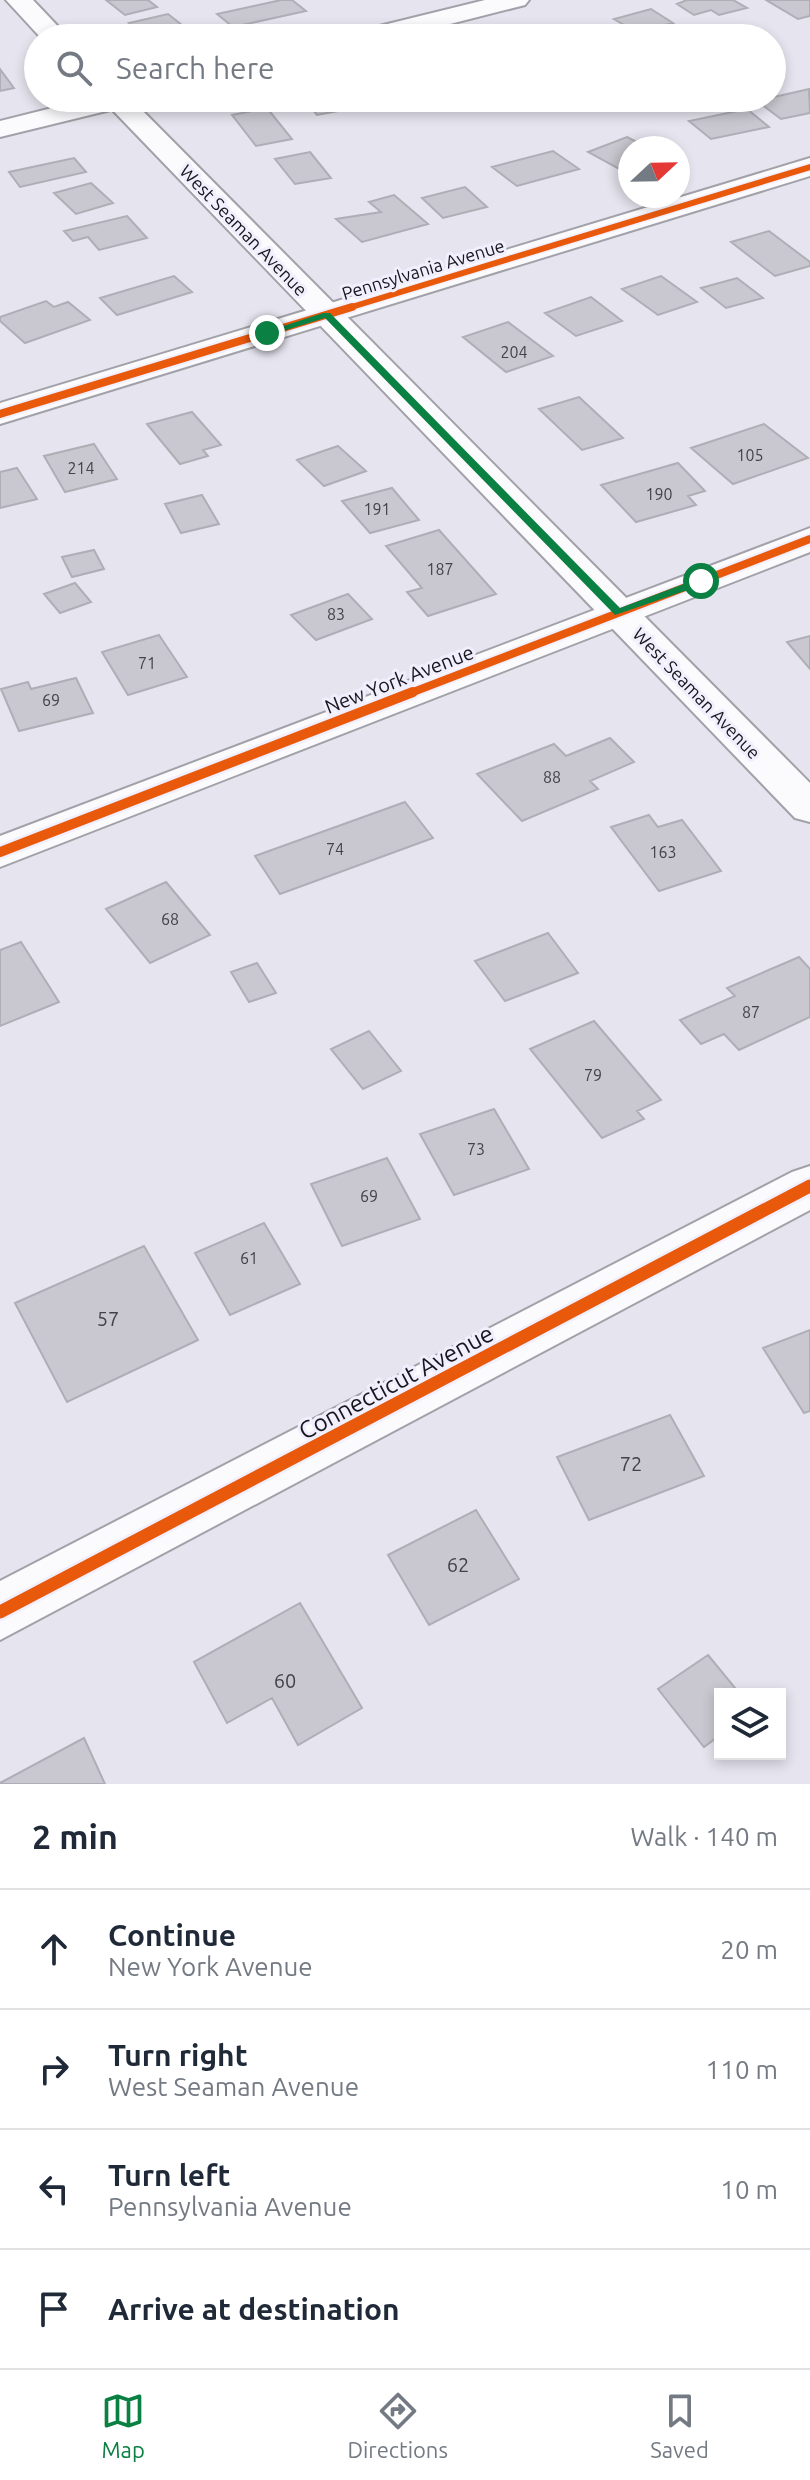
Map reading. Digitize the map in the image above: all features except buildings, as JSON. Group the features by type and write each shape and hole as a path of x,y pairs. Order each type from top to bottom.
{"street":[{"path":"19,0 42,24"},
{"path":"420,24 516,0"},
{"path":"0,129 67,112"},
{"name":"West Seaman Avenue","path":"132,112 810,808"},
{"name":"Pennsylvania Avenue","path":"0,414 810,167"},
{"name":"New York Avenue","path":"0,852 810,539"},
{"name":"Connecticut Avenue","path":"0,1612 810,1186"}],"cycle path":[{"path":"0,414 810,167"},
{"path":"0,852 810,539"},
{"path":"0,1612 810,1186"}],"route":[{"path":"267,333 327,315 619,613 701,581"}]}
